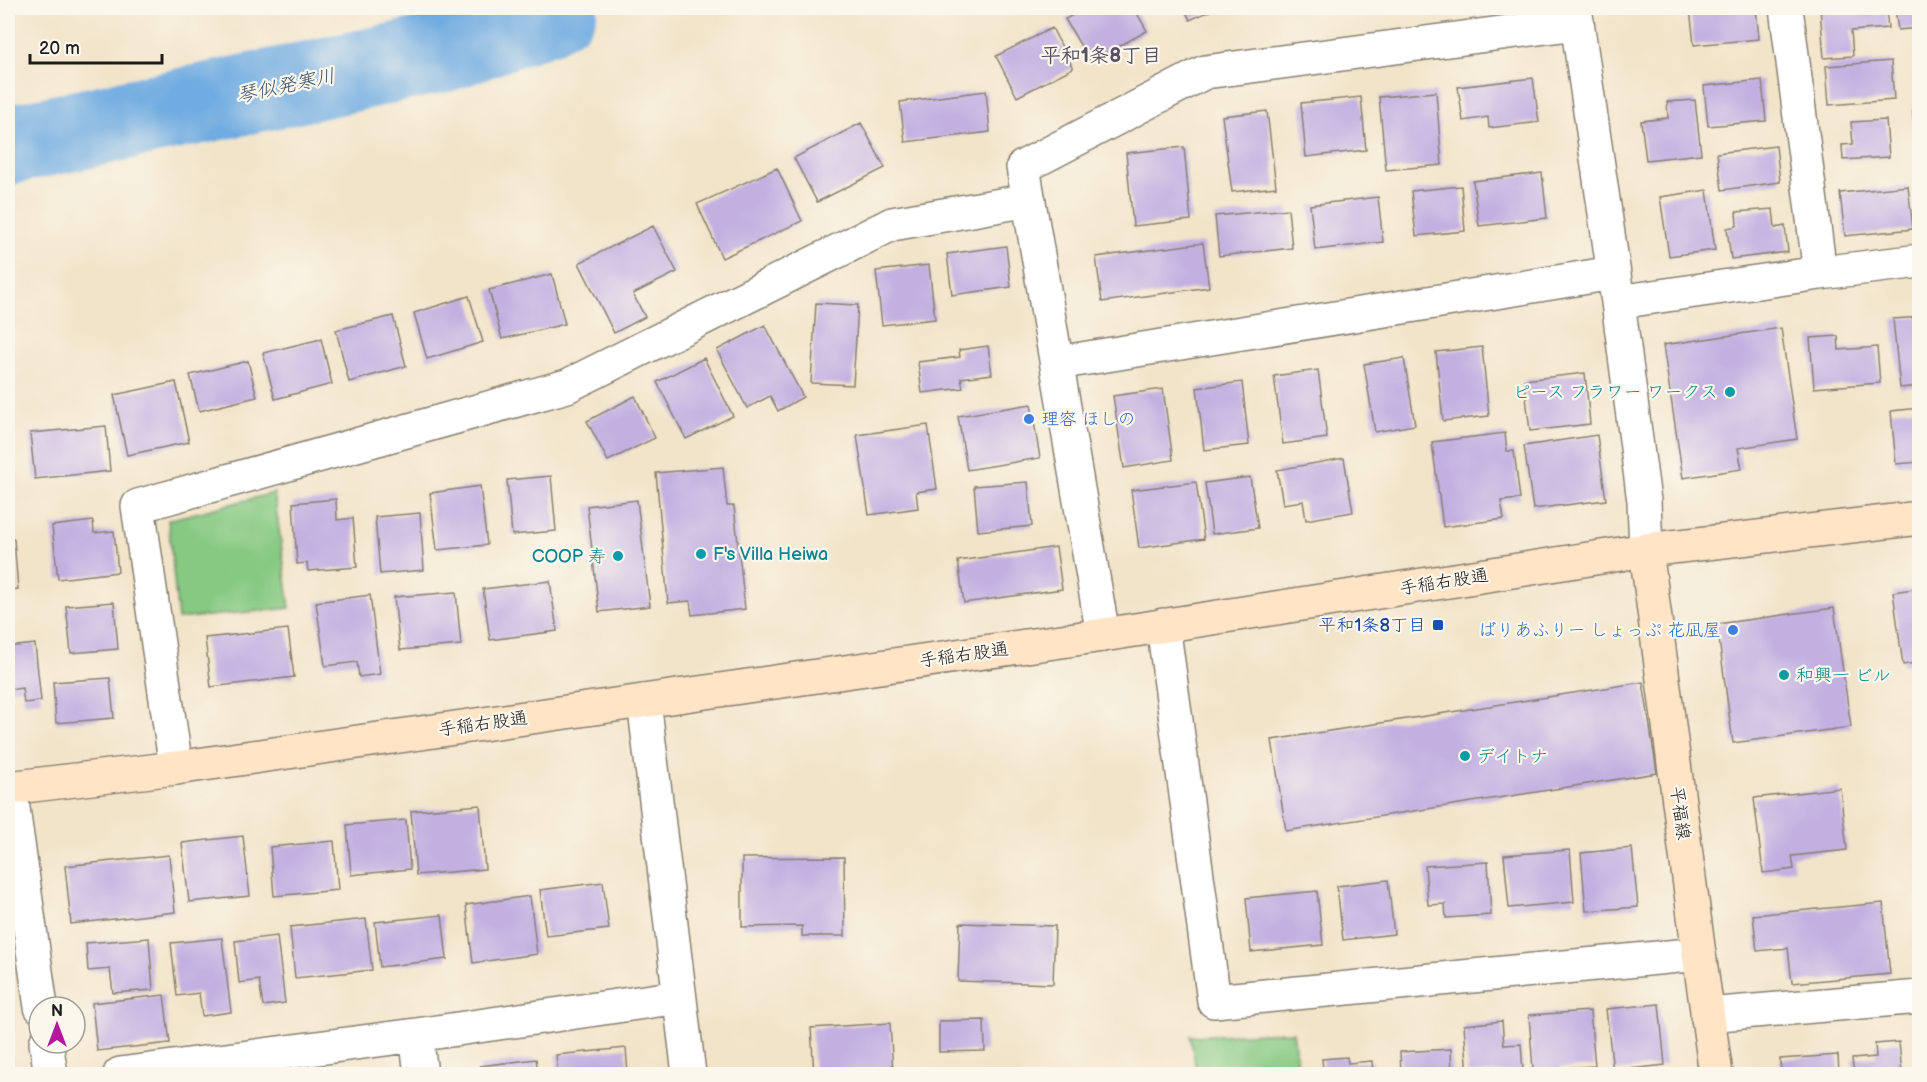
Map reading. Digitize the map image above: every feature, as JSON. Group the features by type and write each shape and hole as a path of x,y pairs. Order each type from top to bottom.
{"street":[{"path":"1786,8 1820,273"},
{"path":"1103,636 1023,167 1205,72 1576,15 1616,287 1644,501 1646,550"},
{"path":"176,768 138,506 567,386 892,224 1029,200"},
{"path":"1057,363 1616,287 1820,273 1920,261"},
{"name":"手稲右股通","path":"9,787 176,768 1103,636 1646,550 1920,518"},
{"name":"平福線","path":"1646,550 1716,1074"},
{"path":"1162,625 1214,1001 1699,954"},
{"path":"644,701 689,1074"},
{"path":"9,787 39,995"},
{"path":"1707,1015 1920,996"},
{"path":"120,1074 163,1072 679,997"},
{"path":"416,1035 421,1074"},
{"path":"48,1055 51,1074"}],"green space":[{"path":"274,493 290,608 178,619 168,520"},
{"path":"1293,1032 1298,1074 1197,1074 1190,1036"}],"building":[{"path":"1086,8 1134,8 1147,31 1090,62 1065,19"},
{"path":"1184,8 1216,8 1190,20"},
{"path":"1690,8 1756,8 1759,39 1694,45"},
{"path":"1820,8 1886,8 1888,28 1851,31 1853,56 1824,58"},
{"path":"1895,8 1920,8 1920,28 1898,30"},
{"path":"1052,28 1073,68 1017,97 996,56"},
{"path":"1891,61 1894,100 1829,105 1826,66"},
{"path":"1533,78 1539,122 1489,128 1488,117 1463,121 1458,87"},
{"path":"1762,80 1766,121 1708,126 1704,86"},
{"path":"986,91 990,132 905,142 900,102"},
{"path":"1436,92 1442,165 1386,170 1379,97"},
{"path":"1361,97 1366,150 1306,157 1301,103"},
{"path":"1695,100 1701,154 1646,160 1641,121 1668,118 1667,102"},
{"path":"1920,109 1920,159 1916,159 1913,110"},
{"path":"1267,111 1276,187 1232,192 1222,116"},
{"path":"1886,120 1889,157 1843,160 1842,145 1853,144 1851,122"},
{"path":"861,123 885,168 817,202 794,158"},
{"path":"1776,146 1780,182 1722,190 1717,153"},
{"path":"1184,147 1191,220 1133,226 1126,153"},
{"path":"777,168 802,221 722,258 697,204"},
{"path":"1542,173 1547,218 1479,226 1473,181"},
{"path":"1461,186 1465,231 1416,236 1411,191"},
{"path":"1908,186 1913,229 1845,236 1840,193"},
{"path":"1707,190 1715,250 1669,256 1660,197"},
{"path":"1378,197 1383,242 1315,250 1310,205"},
{"path":"1288,209 1292,248 1219,256 1215,216"},
{"path":"1773,209 1775,228 1785,226 1788,252 1731,259 1727,228 1737,226 1736,212"},
{"path":"653,226 677,272 633,294 645,317 614,333 579,263"},
{"path":"1203,243 1209,287 1102,302 1096,257"},
{"path":"1006,246 1011,287 952,295 947,254"},
{"path":"929,265 935,319 882,325 876,271"},
{"path":"552,274 565,324 502,339 489,290"},
{"path":"469,296 483,342 427,359 414,313"},
{"path":"816,303 858,305 853,385 811,383"},
{"path":"393,316 406,366 349,382 336,330"},
{"path":"1920,317 1920,386 1900,388 1893,319"},
{"path":"765,325 803,397 778,411 770,396 747,408 717,350"},
{"name":"ピース フラワー ワークス","path":"1781,328 1797,439 1738,448 1742,469 1683,478 1663,345"},
{"path":"1838,336 1839,350 1877,347 1880,383 1814,388 1810,338"},
{"path":"321,339 332,384 275,399 263,353"},
{"path":"988,346 992,374 961,378 963,388 922,393 918,362 960,357 959,350"},
{"path":"1482,347 1489,416 1443,421 1436,352"},
{"path":"704,358 733,416 686,439 657,382"},
{"path":"1404,358 1415,425 1375,432 1364,364"},
{"path":"248,361 257,397 199,411 190,375"},
{"path":"1318,370 1327,438 1283,444 1274,376"},
{"path":"1585,373 1590,424 1530,431 1524,380"},
{"path":"176,382 189,442 127,455 114,395"},
{"path":"1242,382 1249,445 1204,450 1197,388"},
{"path":"1163,389 1173,460 1124,468 1113,396"},
{"path":"635,396 655,438 608,461 587,421"},
{"path":"1031,404 1040,458 967,470 958,416"},
{"path":"1920,408 1920,462 1896,464 1891,411"},
{"path":"928,425 937,489 916,492 918,508 869,515 857,435"},
{"path":"106,426 110,471 35,479 30,433"},
{"path":"1505,433 1507,451 1514,451 1520,499 1501,501 1504,519 1443,527 1432,442"},
{"path":"1597,435 1606,500 1533,509 1524,446"},
{"path":"8,452 13,483 8,484"},
{"path":"1344,458 1353,512 1306,520 1303,501 1283,504 1277,470"},
{"name":"F's Villa Heiwa","path":"723,467 727,506 734,506 745,609 692,615 690,601 668,603 656,473"},
{"path":"551,476 556,531 512,535 507,480"},
{"path":"1250,477 1258,528 1212,534 1205,483"},
{"path":"1028,482 1032,526 978,531 974,486"},
{"path":"1196,482 1204,539 1139,548 1131,490"},
{"path":"480,486 487,545 437,550 430,493"},
{"path":"336,499 337,520 353,518 357,567 308,571 307,563 297,564 293,503"},
{"name":"COOP 寿","path":"637,500 650,606 599,612 587,506"},
{"path":"420,513 424,570 380,574 375,517"},
{"path":"93,521 94,533 114,531 118,572 58,579 52,526"},
{"path":"8,539 14,539 18,589 8,590"},
{"path":"1056,547 1062,589 964,603 958,561"},
{"path":"550,581 557,631 490,640 483,589"},
{"path":"1920,588 1920,662 1903,665 1893,592"},
{"path":"456,592 461,645 400,650 394,597"},
{"path":"370,595 380,674 359,677 357,662 325,666 316,602"},
{"path":"114,602 118,649 71,653 66,606"},
{"name":"和興一 ビル","path":"1834,608 1851,727 1733,743 1717,624"},
{"path":"288,629 294,677 211,687 205,638"},
{"path":"35,644 41,701 24,703 22,688 8,690 8,647"},
{"path":"110,678 114,718 56,723 53,682"},
{"name":"デイトナ","path":"1643,682 1657,773 1286,831 1272,740"},
{"path":"1840,788 1847,850 1792,856 1794,869 1763,873 1754,798"},
{"path":"480,805 485,869 416,875 411,811"},
{"path":"406,820 410,869 351,875 347,825"},
{"path":"243,836 250,896 189,902 182,843"},
{"path":"334,841 338,890 274,896 270,847"},
{"path":"1632,848 1638,907 1586,911 1581,853"},
{"path":"1570,850 1574,902 1509,908 1504,855"},
{"path":"169,855 175,912 71,924 65,866"},
{"path":"844,857 845,936 802,936 802,926 742,927 742,858"},
{"path":"1488,862 1491,915 1446,918 1445,904 1428,905 1425,866"},
{"path":"1388,880 1394,934 1343,940 1337,886"},
{"path":"603,882 609,929 546,936 540,890"},
{"path":"1317,891 1323,945 1251,952 1246,898"},
{"path":"530,896 537,954 473,963 466,905"},
{"path":"1883,903 1890,974 1792,983 1788,948 1757,951 1753,915"},
{"path":"442,915 447,959 380,967 375,922"},
{"path":"366,919 372,970 295,978 290,927"},
{"path":"960,923 1055,926 1053,984 958,981"},
{"path":"277,936 285,1003 263,1006 259,980 239,983 235,941"},
{"path":"149,938 153,990 113,993 110,969 88,971 86,943"},
{"path":"222,938 231,1012 202,1016 199,993 177,996 171,943"},
{"path":"164,995 170,1043 97,1051 92,1003"},
{"path":"1659,1004 1665,1065 1613,1071 1606,1009"},
{"path":"1590,1011 1595,1066 1533,1070 1529,1015"},
{"path":"984,1020 985,1051 939,1052 939,1021"},
{"path":"1502,1021 1504,1045 1521,1044 1523,1071 1468,1074 1464,1025"},
{"path":"890,1023 893,1072 814,1074 811,1028"},
{"path":"1899,1042 1902,1074 1854,1074 1852,1059 1876,1057 1875,1044"},
{"path":"626,1048 628,1074 558,1074 556,1055"},
{"path":"1451,1049 1452,1074 1401,1074 1400,1052"},
{"path":"1915,1052 1920,1052 1920,1074 1916,1074"},
{"path":"1838,1055 1839,1074 1781,1074 1780,1059"},
{"path":"1347,1057 1348,1063 1372,1061 1373,1074 1310,1074 1310,1072 1323,1070 1322,1059"},
{"path":"536,1059 538,1074 481,1074 480,1066"}],"waterway":[{"name":"琴似発寒川","path":"8,145 445,52 546,15 558,8"}],"place":[{"name":"ピース フラワー ワークス","path":"1730,392"},
{"name":"理容 ほしの","path":"1029,419"},
{"name":"F's Villa Heiwa","path":"701,554"},
{"name":"COOP 寿","path":"618,556"},
{"name":"平和1条8丁目","path":"1438,625"},
{"name":"ばりあふりー しょっぷ 花凪屋","path":"1733,630"},
{"name":"和興一 ビル","path":"1784,675"},
{"name":"デイトナ","path":"1465,756"}],"district":[{"name":"平和1条8丁目","path":"1101,56"}]}
